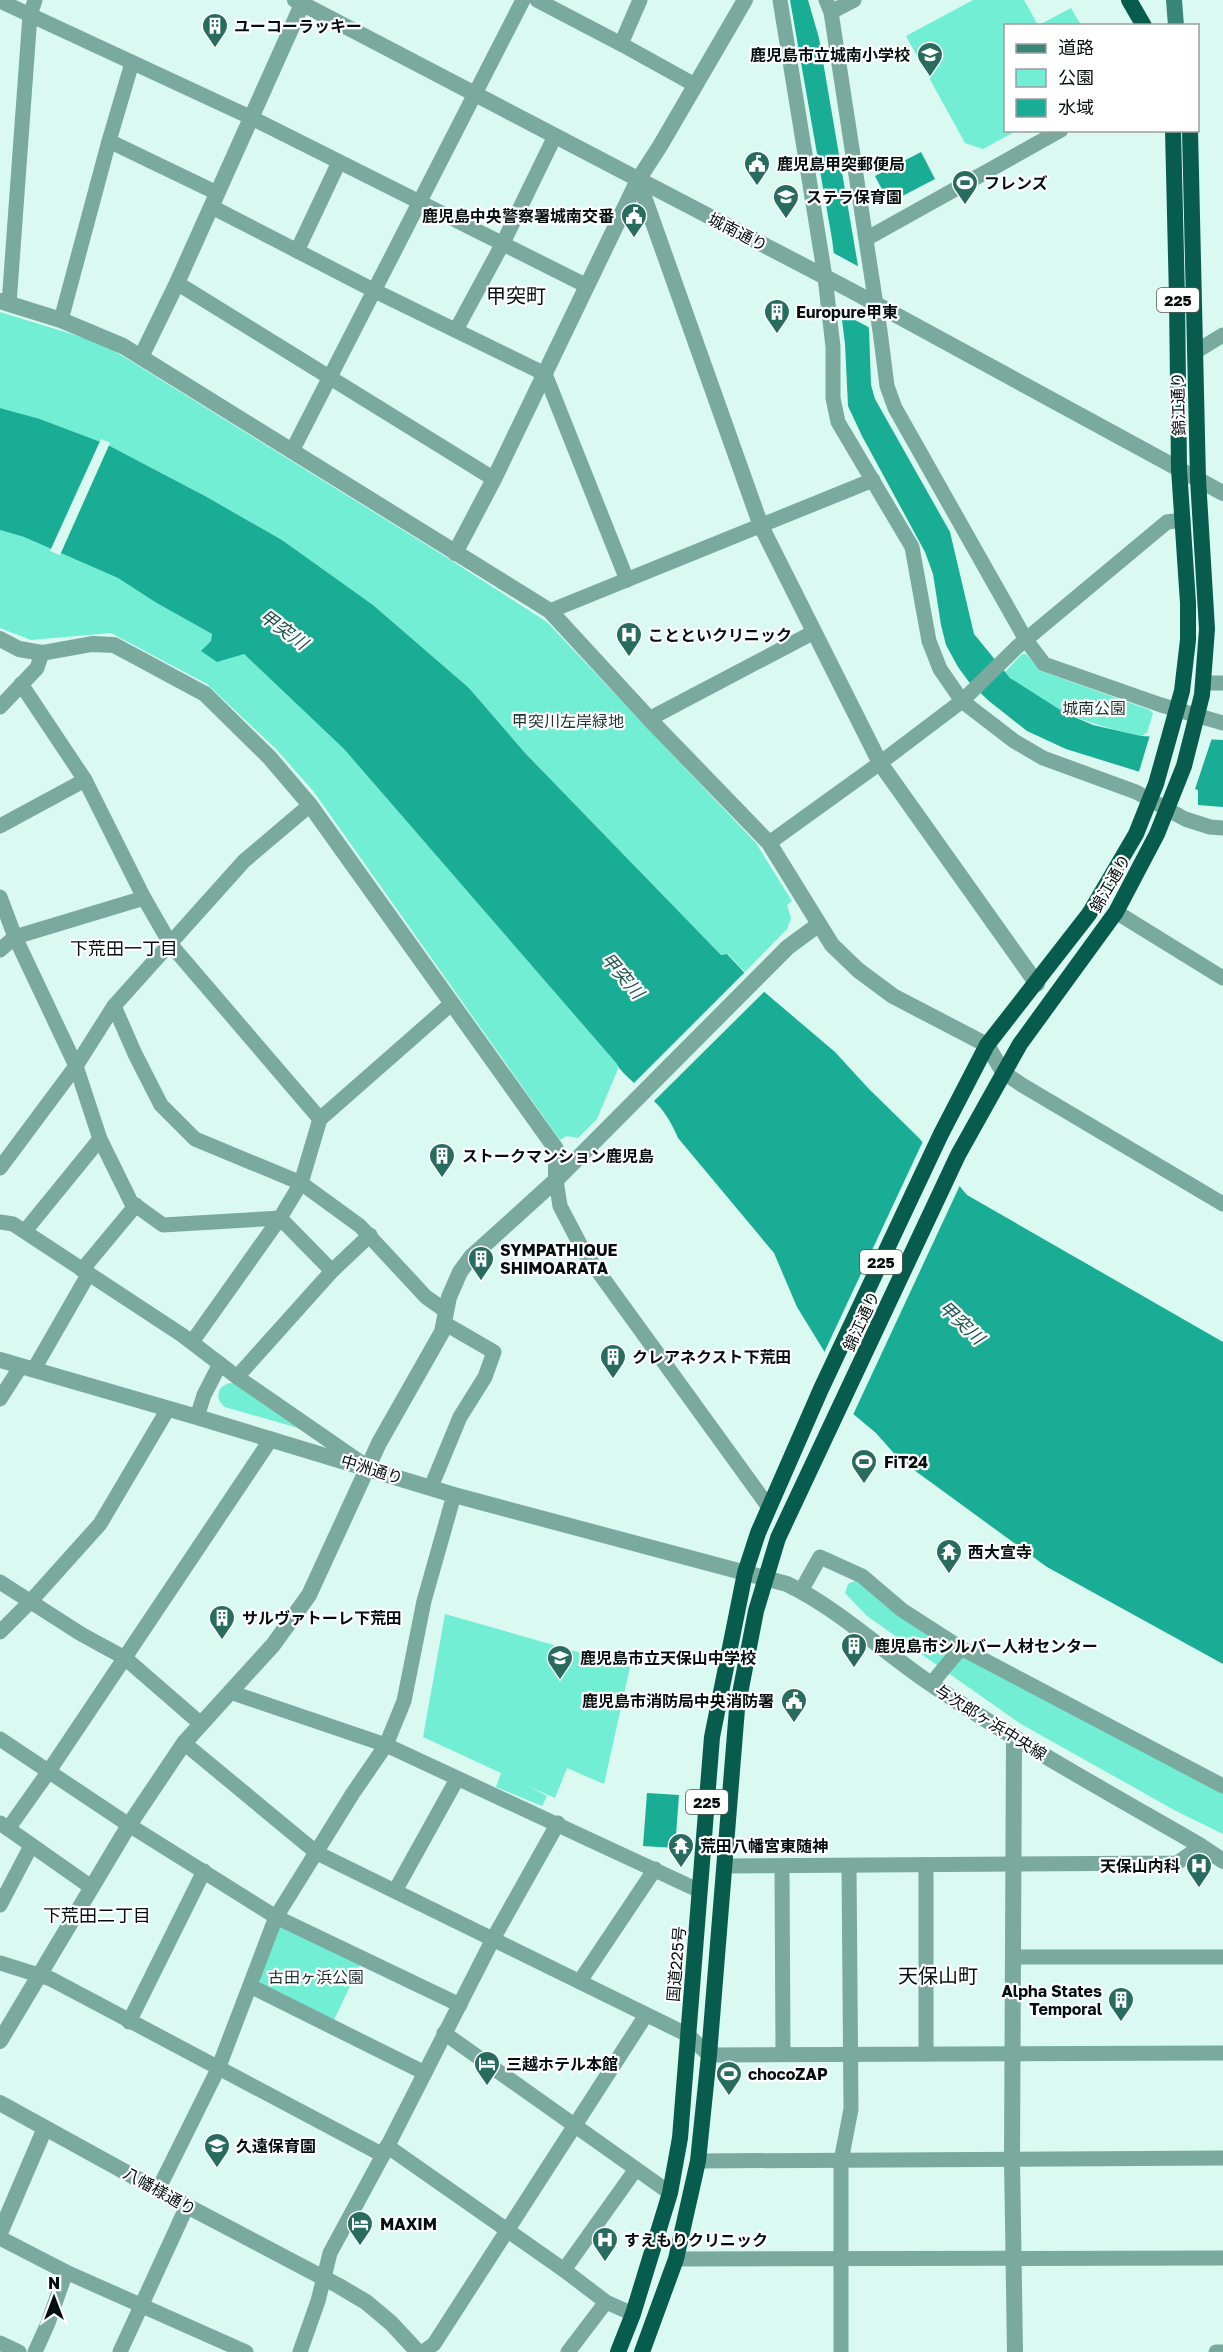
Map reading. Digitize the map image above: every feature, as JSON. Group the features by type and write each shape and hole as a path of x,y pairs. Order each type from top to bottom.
{"highway":[{"path":"1129,0 1143,24"},
{"name":"錦江通り","path":"745,1573 768,1506 821,1389 941,1134 987,1045 1089,914 1136,834 1156,784 1182,691 1188,640 1179,469 1173,132"},
{"name":"錦江通り","path":"764,1577 778,1538 958,1155 1020,1044 1116,912 1138,872 1176,791 1196,719 1203,683 1207,629 1198,479 1190,132"},
{"name":"国道225号","path":"618,2352 633,2314 670,2193 680,2138 712,1737 745,1573"},
{"name":"225","path":"642,2352 676,2259 698,2161 709,2055 737,1709 764,1577"}],"main road":[{"path":"1174,0 1176,24"}],"street":[{"path":"292,451 523,0"},
{"path":"537,0 695,86"},
{"path":"621,44 640,0"},
{"path":"455,553 494,479 638,180 745,0"},
{"path":"780,0 828,278 833,348 833,398 838,422 912,547 929,641 940,669 1014,741 1043,758 1136,792 1185,819 1210,827 1223,828"},
{"path":"854,0 828,6 866,239 873,302 887,386 895,408 1026,640 1044,664 1176,713 1223,723"},
{"path":"0,1 32,7 132,63 252,118 588,286"},
{"path":"141,357 252,118 301,1"},
{"name":"城南通り","path":"301,1 873,302 1223,493"},
{"path":"32,7 4,303 61,320 123,346 550,611 649,719 769,843 818,925 839,953 893,996 987,1045 1003,1072 1022,1086 1223,1204"},
{"path":"61,320 132,63"},
{"path":"866,239 1057,132"},
{"path":"456,330 555,136"},
{"path":"109,141 215,200 297,251 545,374 627,580"},
{"path":"297,251 339,162"},
{"path":"638,180 761,526 880,763 1036,984"},
{"path":"177,283 494,479"},
{"path":"1195,352 1223,335"},
{"path":"550,611 873,480"},
{"path":"769,843 880,763 967,696 1026,640 1167,522 1183,520"},
{"path":"649,719 814,632"},
{"path":"0,639 19,649 42,653 92,644 114,645 205,694 270,758 310,805 556,1149 556,1180 560,1206 584,1252 768,1506"},
{"path":"0,707 37,668 42,653"},
{"path":"1203,683 1223,683"},
{"path":"21,684 85,780 144,898 171,945 320,1119"},
{"path":"0,826 85,780"},
{"path":"0,1168 76,1066 114,1006 244,861 310,805"},
{"path":"0,897 15,937 76,1066 100,1139 131,1202 164,1225 280,1218 332,1271"},
{"path":"0,950 15,937 144,898"},
{"path":"1116,912 1223,978"},
{"path":"0,2041 129,1825 184,1743 273,1645 309,1595 384,1434 442,1332 448,1297 460,1272 471,1257 556,1180 781,954 818,925"},
{"path":"192,1342 280,1218 301,1183 320,1119 451,1004"},
{"path":"114,1006 161,1105 195,1139 301,1183 370,1235 445,1317 494,1352 485,1377 460,1417 431,1487"},
{"path":"25,1232 100,1139"},
{"path":"0,1399 27,1368 85,1272 136,1205"},
{"path":"0,1222 13,1224 192,1342 237,1377 368,1468"},
{"path":"237,1377 332,1271 370,1235"},
{"name":"中洲通り","path":"0,1360 272,1439 454,1495 764,1577"},
{"path":"197,1417 204,1395 220,1364"},
{"path":"0,1632 100,1524 168,1409"},
{"path":"91,1887 4,1826 49,1772 272,1439"},
{"path":"158,2190 218,2069 276,1917 353,1793 386,1745 404,1701 424,1601 454,1495"},
{"path":"801,1591 820,1557 862,1576 902,1611 961,1648 1223,1786"},
{"name":"与次郎ヶ浜中央線","path":"764,1577 801,1591 834,1612 931,1684 1014,1738 1223,1861"},
{"path":"0,1582 125,1658 201,1724"},
{"path":"931,1684 961,1648"},
{"path":"230,1692 386,1745 700,1891"},
{"path":"0,1738 129,1825 276,1917 460,2005"},
{"path":"1014,1738 1012,2158 1015,2352"},
{"path":"184,1743 317,1853 580,1980 688,2035 709,2055 1223,2053"},
{"path":"395,1891 457,1779"},
{"path":"300,2352 318,2301 322,2277 330,2253 385,2151 493,1939 558,1824"},
{"path":"0,1905 31,1846"},
{"path":"724,1866 1176,1863 1201,1846"},
{"path":"926,1865 926,2054"},
{"path":"782,1866 783,2054"},
{"path":"841,2352 841,2161 851,2109 849,1866"},
{"path":"580,1980 654,1869"},
{"path":"129,2022 204,1871"},
{"path":"1013,1957 1223,1957"},
{"path":"0,1963 51,1979 218,2069 385,2151 508,2231 606,2302 633,2314"},
{"path":"250,1986 425,2073"},
{"path":"423,2352 434,2344 646,2015"},
{"path":"444,2034 670,2193"},
{"name":"八幡様通り","path":"0,2103 366,2302 391,2323 418,2352"},
{"path":"45,2128 0,2233 66,2272 246,2352"},
{"path":"698,2161 1223,2158"},
{"path":"564,2270 636,2169"},
{"path":"120,2352 187,2206"},
{"path":"676,2259 1223,2258"},
{"path":"34,2352 48,2323 66,2272"},
{"path":"568,2352 606,2302"},
{"path":"0,2343 19,2352"},
{"path":"1216,2352 1223,2352"}],"green space":[{"path":"973,0 1024,0 1037,24 1004,24 1004,132 1014,132 983,149 965,143 906,36"},
{"path":"1071,8 1080,24 1041,24"},
{"name":"甲突川左岸緑地","path":"0,312 91,340 113,350 547,622 756,843 792,901 787,905 791,918 787,929 745,972 728,954 721,955 526,754 469,688 373,605 282,540 205,496 106,444 40,419 0,408"},
{"path":"0,530 24,537 118,578 212,634 211,641 244,654 344,749 617,1064 618,1069 597,1119 578,1138 567,1136 560,1140 314,792 276,749 207,684 111,633 31,640 0,628"},
{"name":"城南公園","path":"1022,654 1026,654 1041,671 1150,710 1153,713 1147,733 1141,736 1097,725 1070,715 1044,701 1005,672"},
{"path":"230,1383 235,1384 298,1428 225,1407 219,1400 218,1393 222,1387"},
{"path":"859,1579 897,1615 1223,1792 1223,1834 1176,1811 1021,1724 867,1616 845,1593 848,1584"},
{"path":"445,1614 630,1667 604,1784 567,1768 555,1798 528,1786 547,1796 542,1806 496,1787 501,1773 423,1737"},
{"name":"古田ヶ浜公園","path":"284,1924 361,1963 333,2022 261,1985 258,1976 278,1927"}],"water":[{"path":"790,0 808,0 819,38 869,330 871,385 875,399 950,532 974,634 1010,678 1065,713 1093,725 1141,736 1223,740 1223,807 1198,805 1198,790 1066,749 1027,731 969,682 946,645 933,574 925,552 848,406 845,344 832,239"},
{"path":"921,152 935,179 889,203 875,176"},
{"name":"甲突川","path":"0,408 40,419 106,444 205,496 282,540 373,605 469,688 526,754 721,955 727,954 755,984 835,1052 919,1138 967,1195 1223,1342 1223,1664 1047,1567 899,1459 876,1433 852,1413 824,1351 797,1307 774,1253 678,1138 670,1121 658,1105 623,1073 344,749 244,654 217,662 201,651 211,641 212,634 118,578 24,537 0,530"},
{"path":"647,1793 679,1795 675,1848 643,1846"}],"pier":[{"path":"830,251 863,269 872,329 838,311"},
{"path":"101,439 110,443 60,555 50,551"},
{"path":"1147,734 1213,735 1194,792 1138,775 1150,735"},
{"path":"747,970 766,990 652,1103 633,1084"},
{"path":"924,1139 961,1183 852,1417 823,1355"}],"place":[{"name":"ユーコーラッキー","path":"215,49"},
{"name":"鹿児島市立城南小学校","path":"930,78"},
{"name":"鹿児島甲突郵便局","path":"757,187"},
{"name":"フレンズ","path":"965,206"},
{"name":"ステラ保育園","path":"786,220"},
{"name":"鹿児島中央警察署城南交番","path":"634,239"},
{"name":"Europure甲東","path":"777,335"},
{"name":"ことといクリニック","path":"629,658"},
{"name":"ストークマンション鹿児島","path":"442,1179"},
{"name":"SYMPATHIQUE SHIMOARATA","path":"481,1282"},
{"name":"クレアネクスト下荒田","path":"613,1380"},
{"name":"FiT24","path":"864,1485"},
{"name":"西大宣寺","path":"949,1575"},
{"name":"サルヴァトーレ下荒田","path":"222,1641"},
{"name":"鹿児島市シルバー人材センター","path":"854,1669"},
{"name":"鹿児島市立天保山中学校","path":"560,1681"},
{"name":"鹿児島市消防局中央消防署","path":"794,1724"},
{"name":"荒田八幡宮東随神","path":"681,1869"},
{"name":"天保山内科","path":"1199,1889"},
{"name":"Alpha States Temporal","path":"1121,2023"},
{"name":"三越ホテル本館","path":"487,2087"},
{"name":"chocoZAP","path":"729,2097"},
{"name":"久遠保育園","path":"217,2169"},
{"name":"MAXIM","path":"360,2247"},
{"name":"すえもりクリニック","path":"605,2263"}],"district":[{"name":"甲突町","path":"516,295"},
{"name":"下荒田一丁目","path":"124,948"},
{"name":"下荒田二丁目","path":"97,1915"},
{"name":"天保山町","path":"938,1975"}]}
